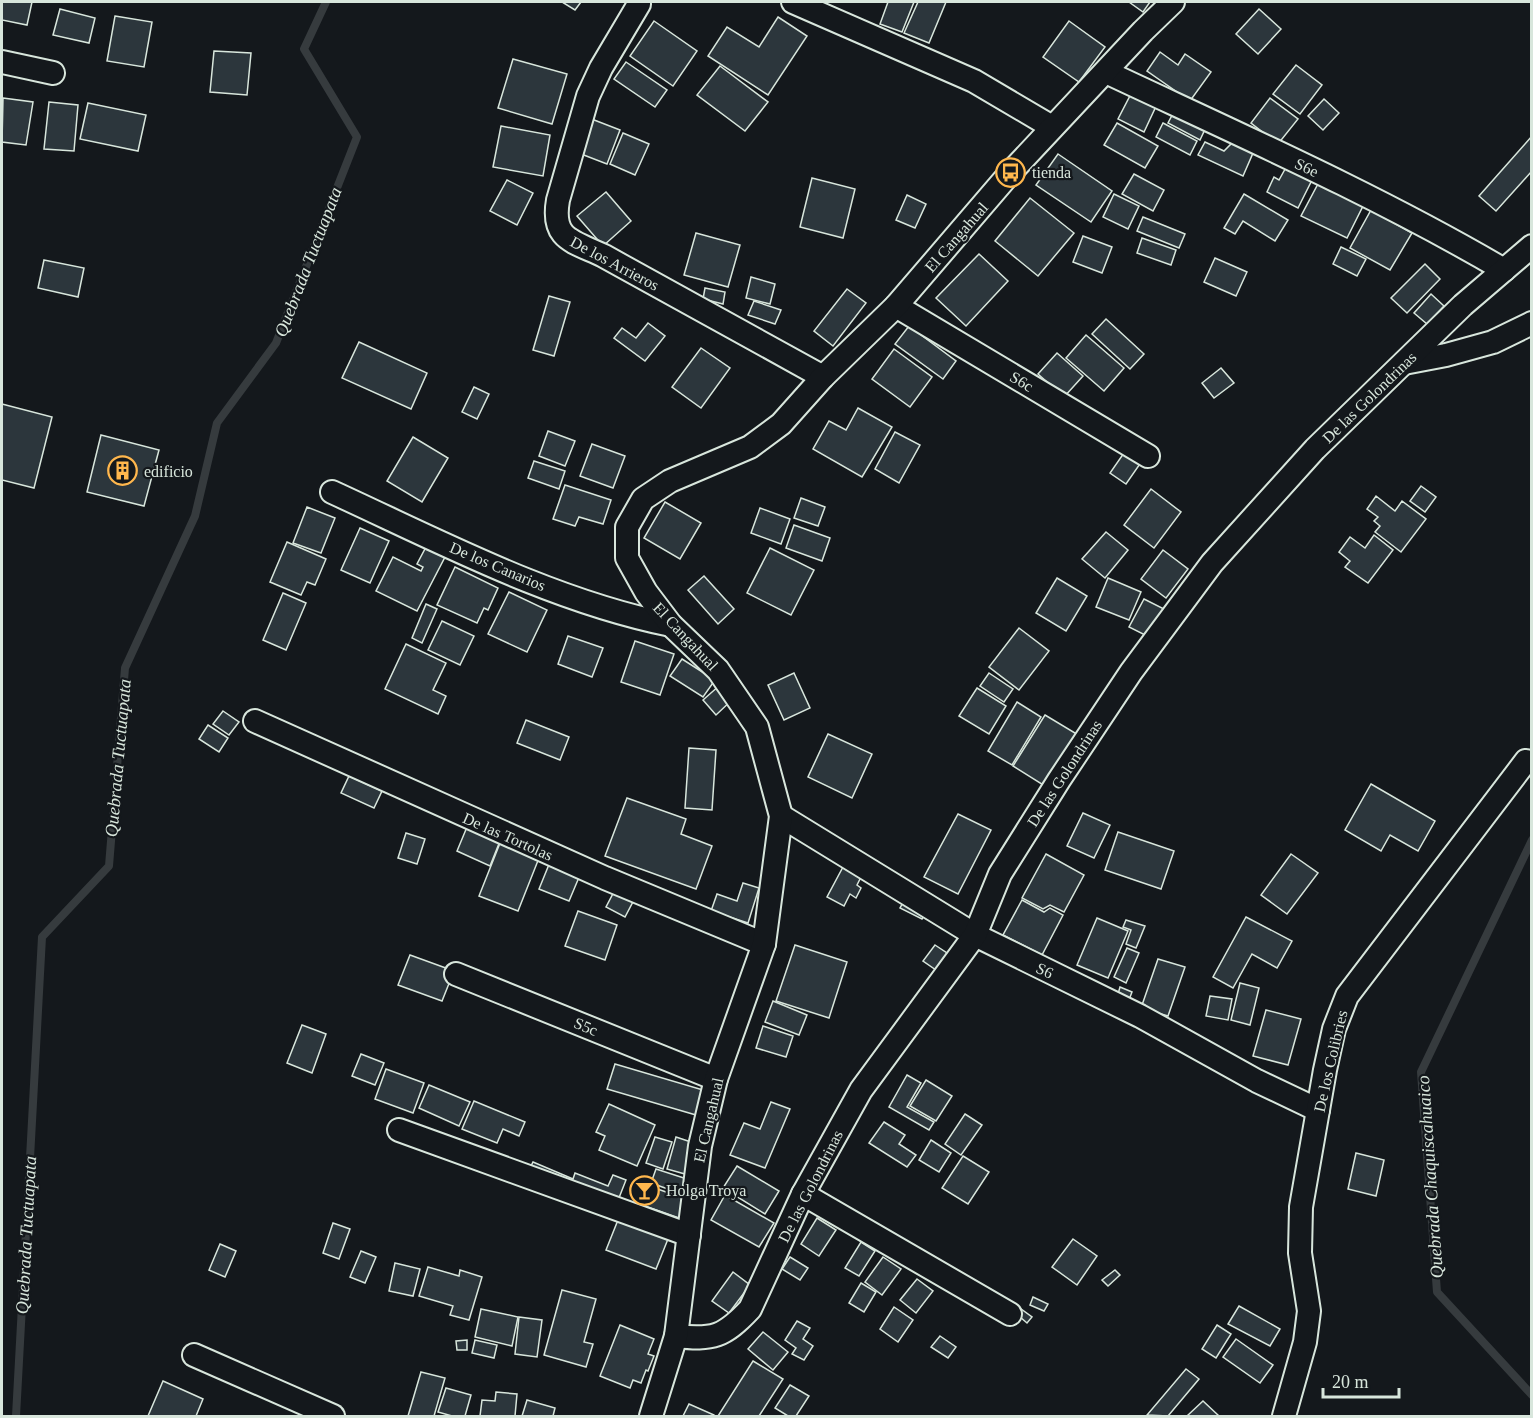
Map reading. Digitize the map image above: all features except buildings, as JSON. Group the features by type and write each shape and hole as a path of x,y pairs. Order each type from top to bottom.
{"street":[{"path":"793,2 974,81 1052,127"},
{"name":"El Cangahual","path":"651,1416 676,1336 700,1146 716,1078 764,944 781,816 757,727 718,670 671,625 646,592 627,558 627,527 643,499 670,481 750,447 781,424 823,377 897,306 1011,172 1173,2"},
{"name":"De los Arrieros","path":"639,4 601,68 588,96 558,200 556,215 559,230 567,238 823,377"},
{"path":"2,62 53,74"},
{"name":"S6e","path":"1106,72 1299,163 1504,270"},
{"name":"De las Golondrinas","path":"676,1336 702,1339 722,1334 750,1309 803,1194 861,1090 975,935 1000,873 1059,780 1131,672 1212,563 1315,449 1463,306 1532,246"},
{"name":"S6c","path":"897,306 1148,456"},
{"path":"1404,363 1446,355 1492,342 1532,322"},
{"name":"De los Canarios","path":"332,492 495,566 566,595 633,617 671,625"},
{"name":"De las Tortolas","path":"255,721 553,855 764,944"},
{"name":"De los Colibries","path":"1284,1416 1305,1342 1309,1311 1300,1253 1300,1207 1334,1029 1347,996 1526,761"},
{"name":"S6","path":"781,816 975,935 1140,1016 1257,1081 1318,1110"},
{"name":"S5c","path":"456,974 716,1078"},
{"path":"399,1130 689,1235"},
{"path":"803,1194 1010,1314"},
{"path":"194,1355 333,1416"}],"waterway":[{"name":"Quebrada Tuctuapata","path":"16,1416 42,937 109,866 125,668 195,516 217,423 276,343 357,137 304,49 326,2"},
{"name":"Quebrada Chaquiscahuaico","path":"1532,840 1421,1072 1437,1292 1532,1395"}],"place":[{"name":"tienda","path":"1011,172"},
{"name":"edificio","path":"123,471"},
{"name":"Holga Troya","path":"645,1190"}]}
